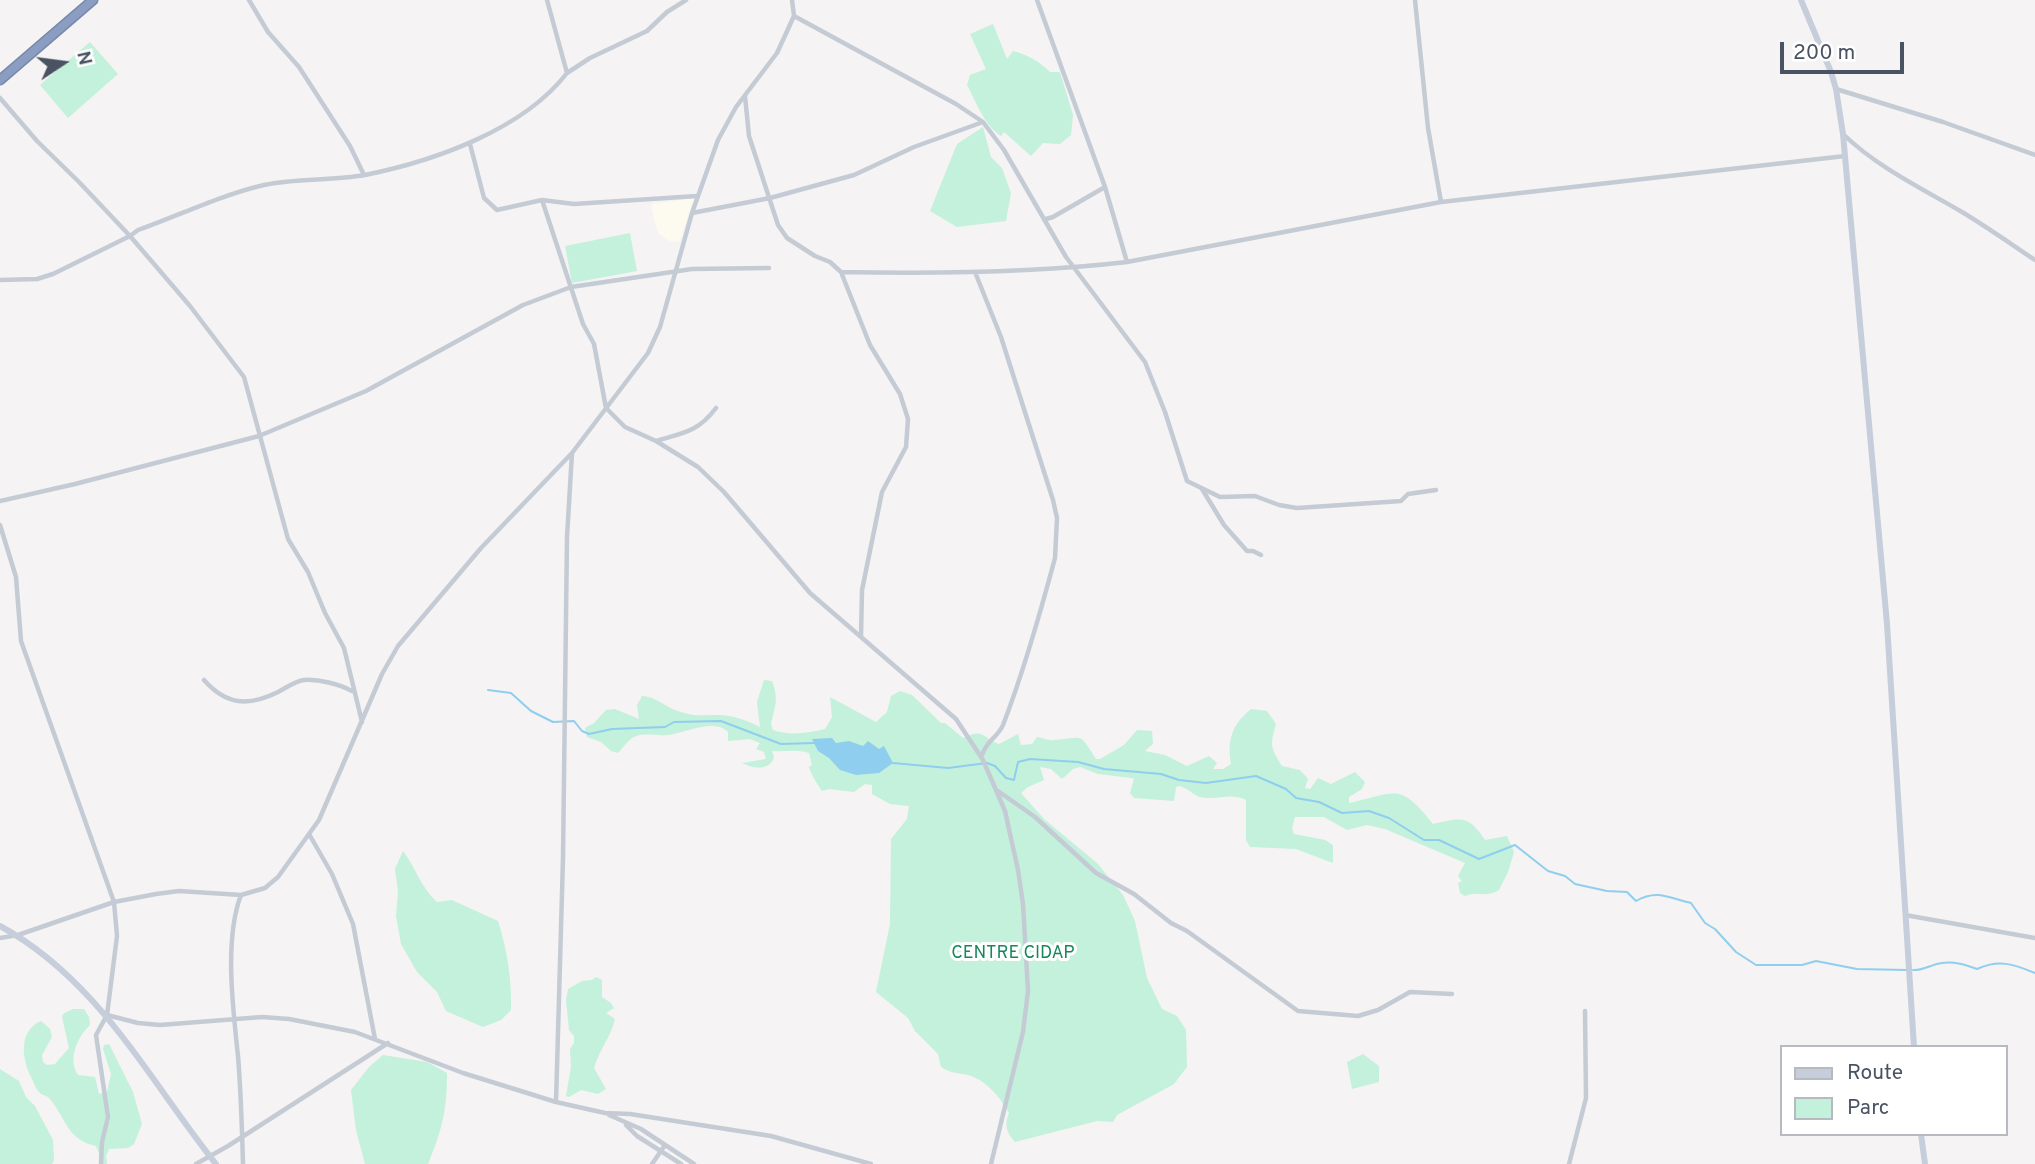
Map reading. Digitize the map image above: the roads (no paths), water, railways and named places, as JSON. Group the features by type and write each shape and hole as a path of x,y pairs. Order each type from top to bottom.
{"highway":[{"path":"0,80 93,0"}],"main road":[{"path":"1801,0 1836,89 1843,134 1887,624 1913,1045"},
{"path":"0,926 18,935 64,972 107,1016 216,1164"},
{"path":"1921,1136 1925,1164"}],"street":[{"path":"249,0 268,32 299,67 350,146 365,175"},
{"path":"547,0 567,74"},
{"path":"0,280 37,279 53,274 138,230 231,194 255,188 365,175 470,144 548,96 567,74 590,58 647,31 667,12 686,0"},
{"path":"0,938 18,935 114,902 179,891 241,895 265,888 278,877 319,820 382,674 398,646 481,548 572,453 648,353 660,327 697,196 724,126 777,53 794,16 792,0"},
{"path":"1037,0 1105,187 1127,262"},
{"path":"1415,0 1428,128 1441,202"},
{"path":"794,16 984,122 1004,150 1075,268 1145,362 1165,412 1187,481 1220,497 1255,496 1297,508 1401,501 1408,494 1436,490"},
{"path":"1836,89 1943,122 2035,155"},
{"path":"745,96 749,136 778,225 787,238 830,262 841,272 870,345 900,394 908,419 906,447 882,492 862,590 861,636"},
{"path":"0,98 37,141 130,236 190,306 244,377 288,540 308,572 325,613 339,637 362,723"},
{"path":"692,213 770,198 854,175 914,147 984,122"},
{"path":"1843,134 1855,146 1891,170 1991,230 2035,260"},
{"path":"470,144 484,198 497,210 541,200 574,204 697,196"},
{"path":"841,272 939,274 1075,268 1127,262 1441,202 1845,156"},
{"path":"1046,219 1105,187"},
{"path":"541,200 583,324 594,344 607,408 625,427 656,442 707,475 810,593 956,719 984,761 1007,821 1023,904 1028,990 1023,1032 991,1164"},
{"path":"0,501 259,436 366,391 523,305 571,287 675,271 769,268"},
{"path":"975,272 1001,337 1052,500 1058,533 1055,558 1012,701 1002,730 986,744 984,761"},
{"path":"656,442 691,431 705,423 716,408"},
{"path":"556,1102 567,537 572,453"},
{"path":"1202,488 1235,540 1247,551 1261,555"},
{"path":"0,525 16,577 21,641 114,902 117,936 107,1016 96,1035 108,1117 102,1142 101,1164"},
{"path":"204,680 216,695 232,702 251,701 274,694 302,680 341,685 353,691"},
{"path":"997,790 1035,817 1096,873 1134,894 1171,923 1187,930 1279,1000 1298,1011 1358,1016 1378,1010 1410,992 1452,994"},
{"path":"309,834 332,874 353,924 375,1039"},
{"path":"241,895 234,911 232,944 233,1019 243,1164"},
{"path":"1905,915 2035,938"},
{"path":"1569,1164 1586,1098 1585,1011"},
{"path":"107,1016 160,1025 262,1017 289,1019 355,1032 463,1073 556,1102 605,1113 630,1114 771,1136 871,1164"},
{"path":"196,1164 388,1044"},
{"path":"605,1113 641,1129 694,1164"},
{"path":"623,1122 637,1136 681,1164"},
{"path":"652,1164 665,1145"}],"water":[{"path":"832,738 836,743 849,741 863,746 868,741 879,749 884,746 893,763 879,773 856,775 840,770 818,751 812,739"}],"waterway":[{"path":"488,690 511,693 531,711 553,722 574,721 582,731 589,734 612,729 665,727 674,722 721,721 781,744 814,743"},
{"path":"893,763 948,768 987,763 995,766 1006,778 1014,780 1018,762 1030,759 1078,762 1104,769 1161,774 1179,780 1206,783 1256,776 1286,789 1296,798 1319,802 1342,813 1369,811 1389,818 1424,840 1439,840 1479,859 1515,845 1548,871 1565,876 1575,884 1627,892 1636,901 1657,895 1691,903 1705,923 1715,929 1736,952 1756,965 1802,965 1816,961 1857,969 1907,970"},
{"path":"1913,970 1946,963 1977,969 1999,963 2035,973"}],"park label":[{"name":"CENTRE CIDAP","path":"1013,954"}]}
